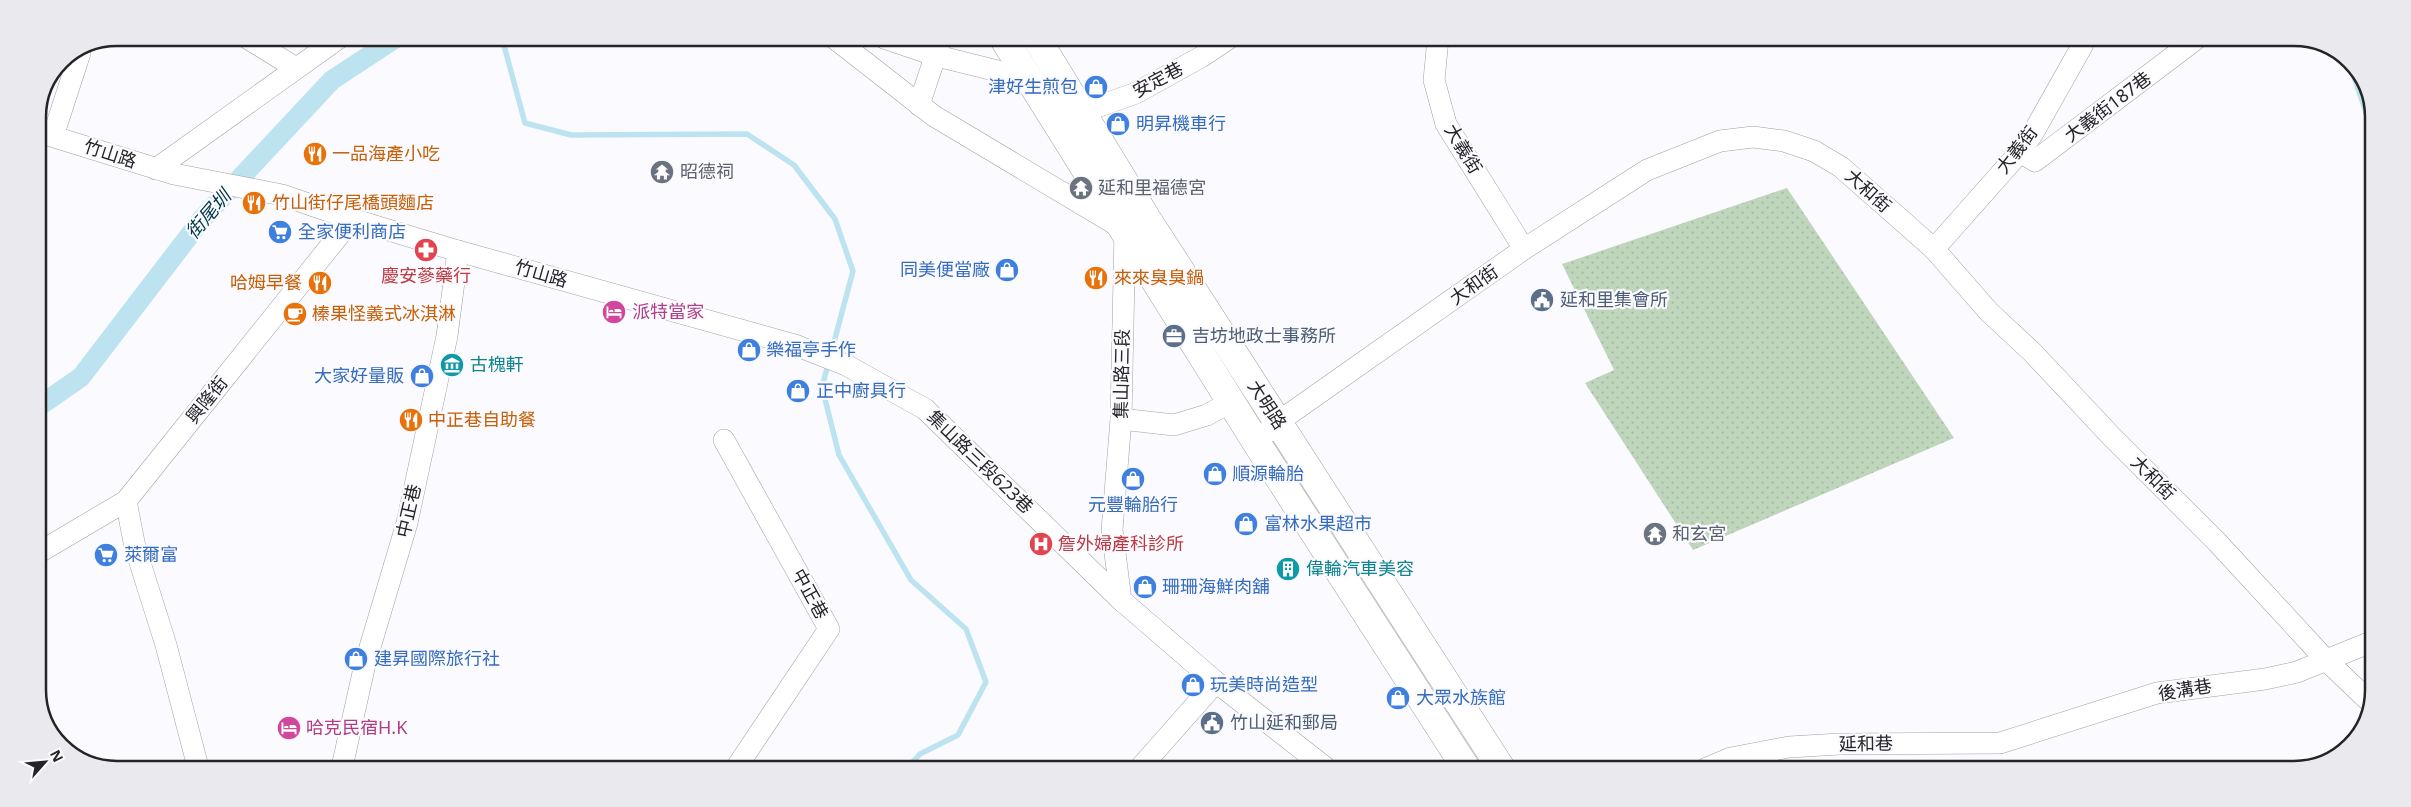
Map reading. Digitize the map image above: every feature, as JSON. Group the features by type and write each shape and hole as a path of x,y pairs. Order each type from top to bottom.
{"main road":[{"name":"大明路","path":"1009,46 1232,400 1256,442 1461,761"},
{"name":"大明路","path":"1041,46 1147,219 1496,761"}],"street":[{"path":"260,46 296,68"},
{"path":"156,168 328,46"},
{"path":"844,46 934,116 1125,230"},
{"name":"安定巷","path":"1083,112 1136,93 1218,46"},
{"name":"大義街","path":"1437,46 1434,80 1446,124 1524,249"},
{"name":"大義街","path":"1934,249 2020,152 2082,46"},
{"name":"大義街187巷","path":"2020,152 2035,162 2187,46"},
{"path":"920,104 939,47 1030,79 1083,112"},
{"path":"46,132 78,58"},
{"name":"竹山路","path":"46,134 182,175 282,195 352,219 801,348 846,364"},
{"name":"大和街","path":"1256,442 1278,422 1524,249 1647,170 1720,141 1753,138 1784,140 1814,151 1841,167 1934,249 1989,312 2032,352 2112,437 2217,542 2326,660 2364,697"},
{"name":"興隆街","path":"46,547 126,501 352,219"},
{"name":"集山路三段","path":"1121,600 1112,530 1122,419 1125,230"},
{"name":"中正巷","path":"343,761 365,664 407,523 447,336 458,250"},
{"name":"集山路三段623巷","path":"846,364 925,409 1121,600"},
{"path":"1122,419 1174,425 1207,415 1232,400"},
{"name":"中正巷","path":"724,440 829,629 741,761"},
{"path":"126,501 136,547 166,645 196,761"},
{"path":"1121,600 1216,682 1317,761"},
{"name":"後溝巷","path":"2000,743 2157,693 2266,680 2297,672 2365,644"},
{"path":"1146,761 1216,682"},
{"name":"延和巷","path":"1723,761 1730,758 1789,747 1840,744 2000,743"}],"green space":[{"path":"1787,188 1954,438 1693,550 1585,383 1614,370 1562,264"}],"waterway":[{"name":"街尾圳","path":"46,401 81,377 202,219 332,80 384,46"},
{"path":"504,46 525,123 571,135 747,134 794,165 835,219 853,271 822,387 839,455 911,580 966,629 986,682 958,735 920,754 914,761"},
{"path":"2357,87 2362,100"}],"place":[{"name":"津好生煎包","path":"1096,87"},
{"name":"明昇機車行","path":"1118,124"},
{"name":"一品海產小吃","path":"315,154"},
{"name":"昭德祠","path":"662,172"},
{"name":"延和里福德宮","path":"1081,188"},
{"name":"竹山街仔尾橋頭麵店","path":"254,203"},
{"name":"全家便利商店","path":"280,232"},
{"name":"慶安蔘藥行","path":"426,250"},
{"name":"同美便當廠","path":"1007,270"},
{"name":"來來臭臭鍋","path":"1096,278"},
{"name":"哈姆早餐","path":"320,283"},
{"name":"延和里集會所","path":"1542,300"},
{"name":"派特當家","path":"614,312"},
{"name":"榛果怪義式冰淇淋","path":"295,314"},
{"name":"吉坊地政士事務所","path":"1174,336"},
{"name":"樂福亭手作","path":"749,350"},
{"name":"古槐軒","path":"452,365"},
{"name":"大家好量販","path":"422,376"},
{"name":"正中廚具行","path":"798,391"},
{"name":"中正巷自助餐","path":"411,420"},
{"name":"順源輪胎","path":"1215,474"},
{"name":"元豐輪胎行","path":"1133,479"},
{"name":"富林水果超市","path":"1246,524"},
{"name":"和玄宮","path":"1655,534"},
{"name":"詹外婦產科診所","path":"1041,544"},
{"name":"萊爾富","path":"106,555"},
{"name":"偉輪汽車美容","path":"1288,569"},
{"name":"珊珊海鮮肉舖","path":"1145,587"},
{"name":"建昇國際旅行社","path":"356,659"},
{"name":"玩美時尚造型","path":"1193,685"},
{"name":"大眾水族館","path":"1398,698"},
{"name":"竹山延和郵局","path":"1212,723"},
{"name":"哈克民宿H.K","path":"289,728"}]}
